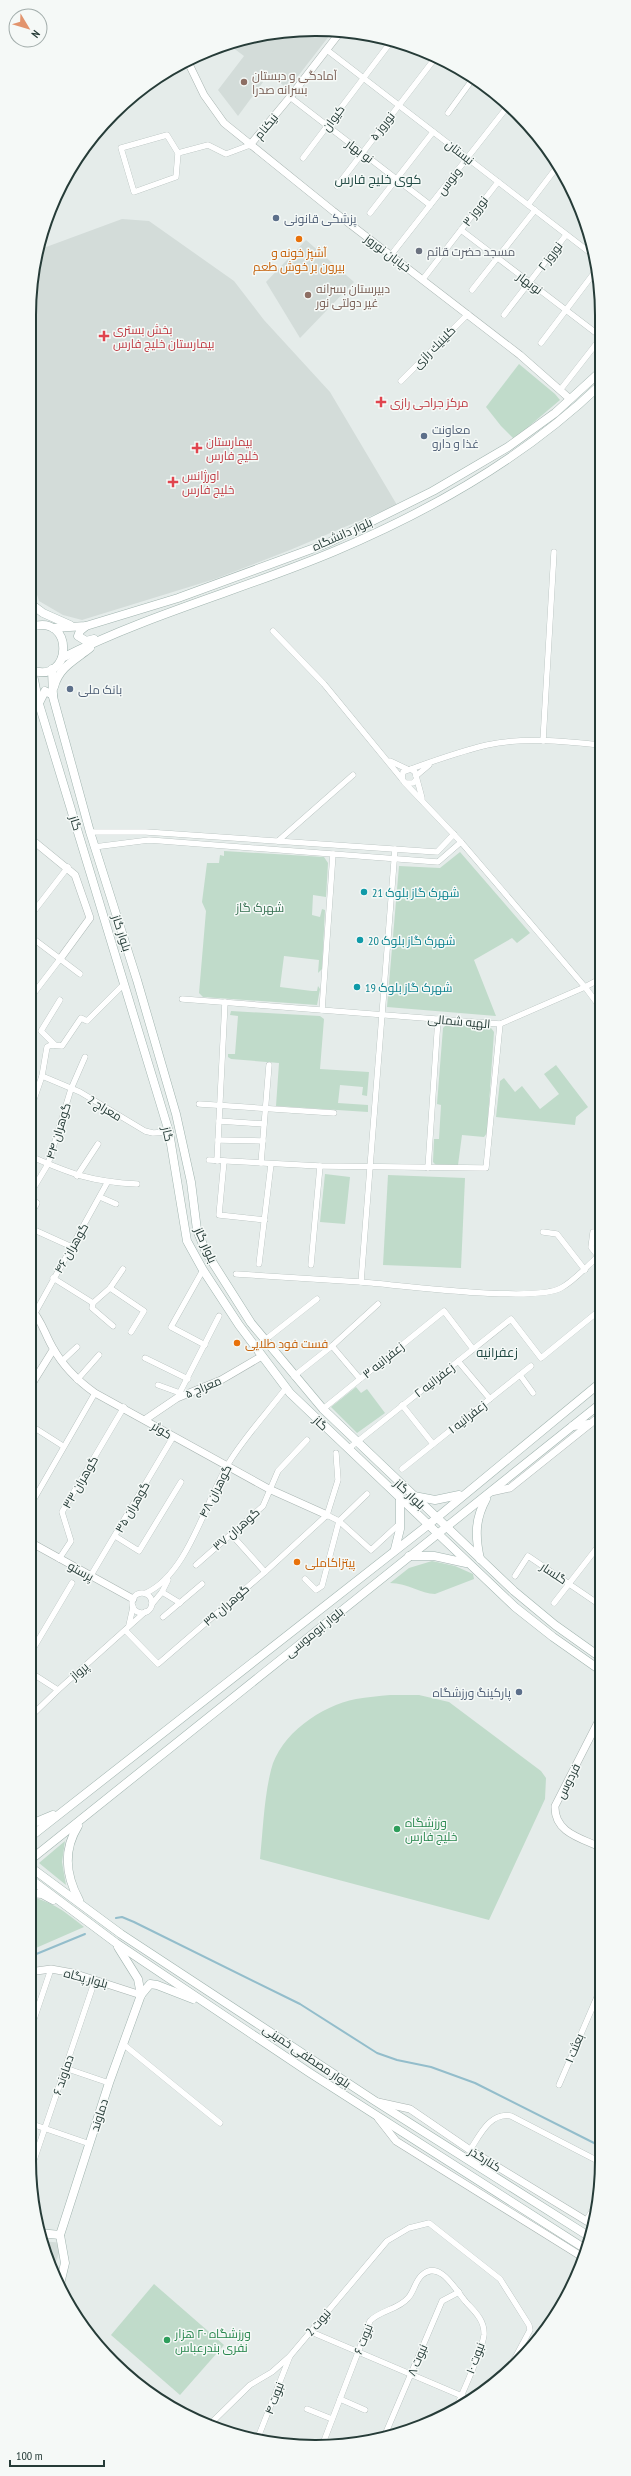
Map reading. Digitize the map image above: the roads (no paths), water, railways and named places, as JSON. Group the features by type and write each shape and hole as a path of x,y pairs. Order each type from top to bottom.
{"main road":[{"name":"بلوار دانشگاه","path":"53,628 86,626 178,598 328,543 433,491 508,447 570,399 595,376"},
{"name":"بلوار دانشگاه","path":"62,658 96,642 334,552 437,502 514,454 561,420 595,389"},
{"path":"217,583 220,594"},
{"path":"36,608 43,614 75,626"},
{"path":"36,614 42,625"},
{"path":"36,626 42,625 53,628 62,638 64,644 62,658 52,669 39,672 36,671"},
{"path":"86,626 78,634 81,640 112,636"},
{"path":"39,704 45,691 53,696 54,686 62,670 96,642"},
{"name":"بلوار گاز","path":"52,669 53,696 94,847 137,980 178,1121 191,1182 197,1230 206,1252 226,1286 265,1340 323,1409 480,1560 555,1625 595,1653"},
{"name":"گاز","path":"36,696 169,1132 188,1241 203,1270 239,1326 286,1388 428,1525"},
{"path":"124,984 137,980"},
{"name":"بلوار ابوموسی","path":"36,1833 395,1549 428,1525 595,1387"},
{"name":"بلوار ابوموسی","path":"36,1856 409,1556 447,1528 595,1408"},
{"path":"572,1426 589,1424"},
{"path":"411,1494 435,1500 464,1494"},
{"path":"480,1560 476,1540 476,1527 480,1508 489,1494"},
{"path":"395,1549 400,1529 400,1498"},
{"name":"بلوار گاز","path":"428,1525 538,1626 595,1666"},
{"path":"409,1556 455,1559 470,1565"},
{"path":"36,1822 70,1807"},
{"path":"81,1821 73,1835 69,1848 68,1865 71,1884 81,1902"},
{"name":"بلوار مصطفی خمینی","path":"36,1871 81,1902 122,1934 317,2061 375,2101 585,2234"},
{"name":"بلوار مصطفی خمینی","path":"36,1883 116,1943 310,2074 581,2246"},
{"path":"36,1894 42,1894 73,1910"},
{"path":"116,1943 138,1978 141,1995"},
{"path":"141,1995 150,1984 157,1985 209,2006"},
{"name":"دماوند","path":"60,2235 109,2083 141,1995"},
{"path":"310,2074 317,2061"},
{"path":"46,2234 60,2235 65,2258 61,2276"}],"street":[{"name":"نیکنام","path":"250,145 336,37"},
{"name":"کیوان","path":"303,158 388,46"},
{"name":"نیستان","path":"327,50 587,251"},
{"name":"نوروز ۵","path":"338,186 362,152 432,62"},
{"name":"خیابان نوروز","path":"190,66 216,114 250,145 468,314 561,389 570,399"},
{"path":"448,113 470,82"},
{"name":"نو بهار","path":"290,97 430,205"},
{"name":"ونوس","path":"430,205 505,110"},
{"path":"370,213 433,132"},
{"path":"167,135 178,152 176,177 134,192 122,148 167,135"},
{"path":"178,152 208,145 226,154 250,145"},
{"path":"528,205 554,170"},
{"name":"نوروز ۳","path":"423,279 498,182"},
{"path":"391,255 430,205"},
{"path":"472,290 535,210"},
{"name":"نوبهار","path":"461,230 595,332"},
{"name":"نوروز ۲","path":"504,315 566,235"},
{"path":"541,343 592,275"},
{"name":"كلينيك رازی","path":"401,381 468,314"},
{"path":"561,389 595,346"},
{"path":"543,741 554,552"},
{"path":"273,631 324,684 388,760 403,781 454,834 595,1000"},
{"path":"403,781 403,772 409,769 451,754 488,744 543,741 595,745"},
{"path":"388,760 409,769 416,778 422,800"},
{"path":"403,781 413,783 432,762"},
{"path":"278,841 353,775"},
{"path":"90,832 146,832 437,852 454,834"},
{"path":"193,843 194,835"},
{"path":"94,847 149,840 438,862 461,842"},
{"path":"36,844 68,867 77,880 90,918 36,990"},
{"path":"361,1282 380,1014 395,849"},
{"path":"322,1010 333,854"},
{"path":"36,909 68,867"},
{"path":"36,941 80,974"},
{"name":"الهیه شمالی","path":"182,1000 225,1002 500,1024 595,982"},
{"path":"36,1089 42,1076 46,1050 49,1045 62,1046 81,1018 87,1020 124,984"},
{"path":"55,1045 41,1031 60,1000"},
{"path":"216,1161 225,1002"},
{"path":"428,1168 438,1019"},
{"path":"209,1160 320,1166 486,1168 500,1024"},
{"name":"گوهران ۴۴","path":"36,1185 48,1164 71,1089 85,1057"},
{"path":"261,1163 269,1065"},
{"name":"معراج 2","path":"42,1076 71,1089 145,1131 153,1133 169,1132"},
{"path":"199,1104 334,1113"},
{"path":"219,1120 264,1124"},
{"path":"218,1140 263,1141"},
{"path":"77,1176 98,1144"},
{"path":"36,1159 77,1176 107,1182 137,1184"},
{"path":"224,1161 219,1215 265,1220"},
{"path":"259,1264 271,1164"},
{"path":"311,1265 320,1166"},
{"name":"گوهران ۴۶","path":"36,1305 72,1247 107,1182"},
{"path":"100,1197 116,1204"},
{"path":"36,1231 72,1247"},
{"path":"543,1232 557,1234 585,1270"},
{"path":"593,1232 591,1247 595,1252"},
{"path":"236,1274 535,1294 560,1289 585,1270 595,1260"},
{"path":"113,1326 92,1308 93,1303 110,1288 123,1269"},
{"path":"203,1270 171,1327 205,1345"},
{"path":"53,1278 93,1303"},
{"path":"110,1288 144,1311 131,1332"},
{"path":"265,1340 316,1299"},
{"path":"294,1376 332,1346 378,1304"},
{"name":"زعفرانیه ۳","path":"323,1409 444,1311 473,1349"},
{"name":"زعفرانیه ۲","path":"348,1449 511,1319 541,1358 595,1314"},
{"name":"کوثر","path":"36,1316 54,1350 77,1380 95,1393 124,1407 174,1437 269,1489 327,1515"},
{"path":"158,1385 178,1396 219,1316"},
{"path":"332,1346 360,1379"},
{"path":"62,1360 77,1347"},
{"path":"36,1378 54,1350"},
{"path":"77,1380 99,1355"},
{"name":"معراج ۵","path":"146,1420 178,1396 221,1380 262,1356"},
{"path":"145,1358 188,1379"},
{"path":"458,1361 490,1399"},
{"name":"زعفرانیه ۱","path":"402,1469 531,1366"},
{"path":"520,1375 533,1393"},
{"name":"گوهران ۴۸","path":"146,1593 158,1588 170,1574 189,1545 226,1466 286,1388"},
{"path":"36,1495 63,1446 95,1393"},
{"path":"402,1405 433,1444"},
{"name":"گوهران ۳۳","path":"59,1559 71,1541 62,1512 124,1407"},
{"path":"489,1494 510,1488 595,1420"},
{"path":"36,1429 63,1446"},
{"name":"گوهران ۳۵","path":"90,1577 174,1437"},
{"name":"گوهران ۳۷","path":"196,1565 263,1506 268,1498 269,1489 278,1471 308,1440"},
{"path":"336,1453 338,1480 327,1515 339,1521 371,1550 397,1526"},
{"path":"115,1536 139,1552 181,1482"},
{"path":"305,1579 316,1590 322,1586 339,1521 367,1494"},
{"name":"گوهران ۳۹","path":"126,1631 158,1664 327,1515"},
{"path":"231,1534 264,1572"},
{"name":"پرستو","path":"36,1546 90,1577 133,1599"},
{"path":"554,1603 595,1550"},
{"name":"گلسار","path":"515,1576 528,1556 569,1582 595,1601"},
{"path":"133,1607 136,1611 145,1612 162,1592 170,1574"},
{"path":"36,1644 72,1583"},
{"path":"163,1617 202,1584"},
{"path":"162,1592 180,1603"},
{"path":"126,1631 130,1623 133,1599 136,1595 146,1593 151,1597 152,1604"},
{"name":"پرواز","path":"58,1690 126,1631 145,1612"},
{"path":"36,1676 58,1690 36,1711"},
{"name":"فردوس","path":"595,1728 555,1806 555,1813 560,1827 595,1844"},
{"path":"36,2013 51,1969"},
{"name":"بلوار پگاه","path":"36,1971 51,1969 95,1980 141,1995"},
{"name":"دماوند ۶","path":"36,2154 95,1980"},
{"name":"بعثت ۱","path":"559,2085 595,2002"},
{"path":"123,2044 220,2124"},
{"path":"65,2068 109,2083"},
{"name":"کنارگذر","path":"375,2101 410,2109 470,2150 586,2221"},
{"path":"470,2150 489,2123 504,2115 595,2160"},
{"path":"377,2116 396,2141 578,2255"},
{"path":"36,2126 90,2144"},
{"path":"586,2221 590,2214"},
{"name":"نبوت 2","path":"214,2421 250,2385 272,2372 290,2356 387,2241 409,2228 431,2224 500,2279 529,2325 530,2330 517,2354"},
{"name":"نبوت ۶","path":"324,2440 370,2322 377,2314 408,2299 422,2274 432,2271 443,2274 458,2292"},
{"name":"نبوت ۸","path":"387,2430 442,2301 458,2292"},
{"name":"نبوت ۱۰","path":"458,2292 481,2318 484,2334 481,2348 459,2401"},
{"path":"309,2332 464,2397"},
{"name":"نبوت ۴","path":"259,2434 290,2356"},
{"path":"340,2400 365,2410"},
{"path":"307,2409 332,2419"}],"waterway":[{"path":"116,1918 122,1917 134,1922 300,2004 377,2053 397,2060 431,2067 475,2083 595,2143"},
{"path":"36,1954 85,1934"}],"place":[{"name":"آمادگی و دبستان بسرانه صدرا","path":"244,82"},
{"name":"پزشکی قانونی","path":"276,218"},
{"name":"آشپز خونه و بیرون بر خوش طعم","path":"299,239"},
{"name":"مسجد حضرت قائم","path":"419,251"},
{"name":"دبیرستان بسرانه غیر دولتی نور","path":"308,295"},
{"name":"بخش بستری بیمارستان خلیج فارس","path":"104,336"},
{"name":"مرکز جراحی رازی","path":"381,402"},
{"name":"معاونت غذا و دارو","path":"424,436"},
{"name":"بیمارستان خلیج فارس","path":"197,448"},
{"name":"اورژانس خلیج فارس","path":"173,482"},
{"name":"بانک ملی","path":"70,689"},
{"name":"شهرک گاز بلوک 21","path":"364,892"},
{"name":"شهرک گاز بلوک 20","path":"360,940"},
{"name":"شهرک گاز بلوک 19","path":"357,987"},
{"name":"فست فود طلایی","path":"237,1343"},
{"name":"پیتزاکاملی","path":"297,1562"},
{"name":"پارکینگ ورزشگاه","path":"519,1692"},
{"name":"ورزشگاه خلیج فارس","path":"397,1829"},
{"name":"ورزشگاه ۲۰ هزار نفری بندرعباس","path":"167,2340"}],"district":[{"name":"کوی خلیج فارس","path":"378,179"},
{"name":"زعفرانیه","path":"497,1352"}],"park label":[{"name":"شهرک گاز","path":"260,907"}]}
